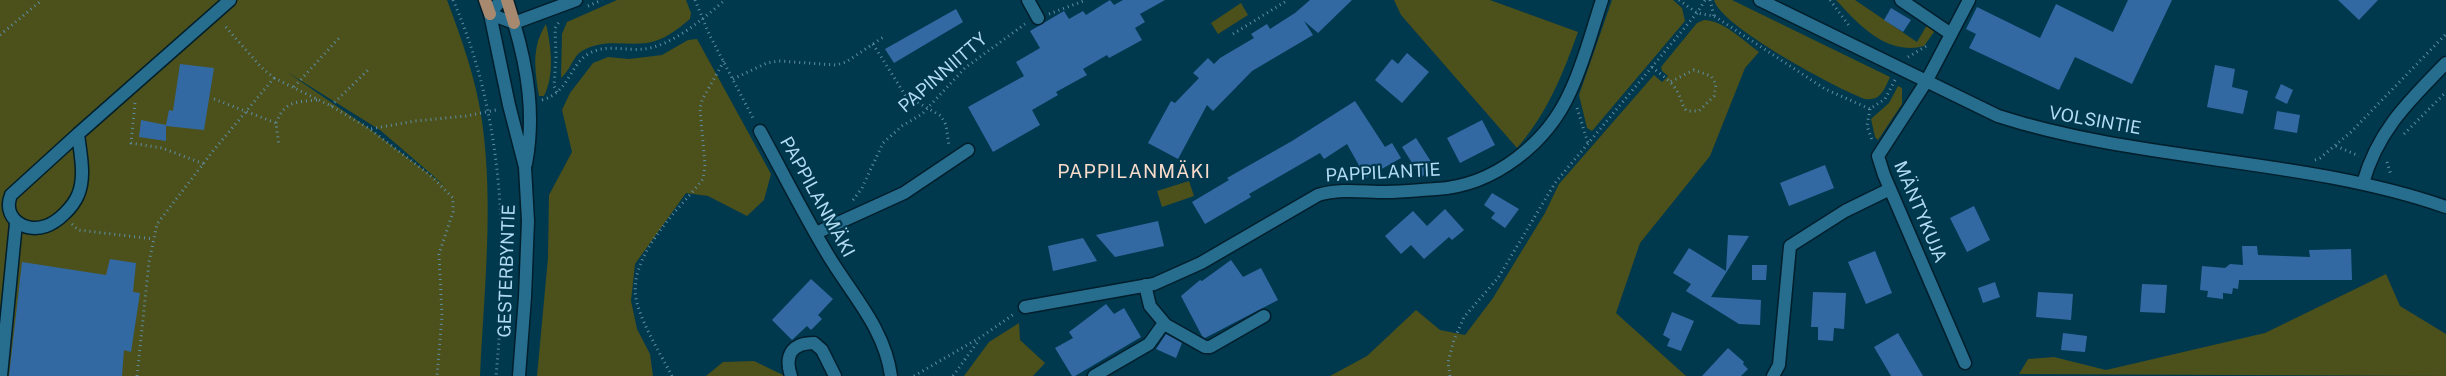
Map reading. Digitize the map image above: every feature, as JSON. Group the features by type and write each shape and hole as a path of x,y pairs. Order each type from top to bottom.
{"main road":[{"path":"485,0 490,14"},
{"name":"GESTERBYNTIE","path":"507,0 514,23"}],"street":[{"path":"78,134 82,179 78,195 64,215 46,226 28,227 16,223 10,215 8,203 11,195 78,134 138,81 216,15 230,0"},
{"path":"502,0 490,14 514,23 578,5"},
{"path":"1028,0 1038,18"},
{"name":"PAPPILANTIE","path":"1026,307 1154,284 1201,263 1318,194 1334,190 1387,192 1442,189 1472,182 1500,170 1520,156 1558,115 1571,91 1602,0"},
{"name":"VOLSINTIE","path":"1760,0 1998,116 2035,128 2095,140 2363,183 2446,207"},
{"path":"1901,0 1951,34"},
{"name":"MÄNTYKUJA","path":"1965,363 1952,328 1890,189 1878,156 1926,82 1969,0"},
{"name":"GESTERBYNTIE","path":"490,14 509,105 525,167 528,230 526,297 519,376"},
{"name":"GESTERBYNTIE","path":"514,23 526,67 530,102 531,138 525,167"},
{"path":"2363,183 2369,160 2394,118 2446,63"},
{"name":"PAPPILANMÄKI","path":"760,131 828,256 877,329 889,362 891,376"},
{"path":"816,233 904,193 968,150"},
{"path":"1774,376 1779,365 1790,246 1845,211 1890,189"},
{"path":"0,376 16,223"},
{"path":"1144,285 1150,306 1164,323 1205,347 1264,316"},
{"path":"1094,376 1149,344 1164,323"},
{"path":"791,376 788,358 793,350 797,345 814,343 822,350 836,376"}],"path":[{"path":"0,35 42,0"},
{"path":"453,0 466,29 488,112 493,134 502,210 502,309 496,376"},
{"path":"578,5 602,0"},
{"name":"PAPPILANMÄKI","path":"695,0 709,34 760,131"},
{"path":"566,16 555,28 556,58 554,86 557,92 567,83 582,59 590,53 608,48 624,47 640,50 654,47 703,19 725,0"},
{"name":"PAPINNIITTY","path":"852,201 862,188 883,143 902,126 922,114 965,68 1004,38 1038,18 1086,0"},
{"path":"1233,34 1288,0"},
{"path":"1678,0 1697,14 1714,16 1825,89 1870,109"},
{"path":"1450,376 1448,362 1454,340 1464,317 1498,278 1555,183 1697,14 1705,0"},
{"path":"1710,0 1714,16"},
{"path":"1830,0 1851,28 1843,24"},
{"path":"216,15 261,67 274,78 331,106 370,129 430,175 454,198 453,212 439,254 442,316 437,376"},
{"path":"1878,156 1867,126 1870,109 1885,99 1907,57 1927,47 1938,25"},
{"path":"2309,161 2320,158 2336,146 2446,34"},
{"path":"733,79 752,68 779,61 836,65 854,58 885,36"},
{"path":"294,87 340,37"},
{"path":"873,44 905,95 941,116 946,125 949,146 946,165"},
{"path":"1907,57 1932,69"},
{"path":"672,376 637,305 634,290 635,277 647,249 703,179 705,165 700,109 702,100 724,61"},
{"path":"1652,67 1670,82 1678,94 1682,106 1688,111 1699,111 1714,96 1716,84 1711,76 1694,70 1670,82"},
{"path":"331,106 370,68"},
{"path":"137,376 148,271 157,224 274,78"},
{"path":"138,81 131,143 162,148 204,164"},
{"path":"2404,134 2446,92"},
{"path":"214,99 276,124"},
{"path":"1574,99 1588,143"},
{"path":"279,146 276,124 281,111 288,105 318,100"},
{"path":"370,129 488,112"},
{"path":"2387,160 2387,166"},
{"path":"64,215 78,230 154,239"},
{"path":"914,376 981,337 1026,307"},
{"path":"953,376 981,337"}],"green space":[{"path":"0,0 447,0 476,90 486,153 488,216 480,376 0,376","holes":["287,72 380,130 445,186 370,129"]},
{"path":"617,0 686,0 691,13 690,19 670,34 653,42 606,44 590,47 579,53 561,78 562,34 567,22"},
{"path":"1394,0 1490,0 1578,32 1566,64 1546,107 1517,148 1401,15"},
{"path":"1612,0 1673,0 1682,8 1685,21 1592,131 1587,128 1579,95"},
{"path":"1714,0 1732,0 1890,77 1886,86 1881,94 1875,98 1865,99 1830,83 1781,56 1736,25 1721,11"},
{"path":"1836,0 1855,0 1917,42 1927,25 1933,28 1934,32 1924,46 1898,47 1875,36 1864,28"},
{"path":"1241,3 1248,15 1218,34 1211,23"},
{"path":"1704,20 1719,23 1726,27 1759,52 1745,68 1710,156 1640,243 1616,313 1686,376 1330,376 1367,356 1416,310 1440,330 1465,335 1493,298 1545,213 1559,184 1654,75 1662,82 1668,76 1662,71 1661,67 1697,23"},
{"path":"546,24 551,70 544,96 539,96 535,59 538,42"},
{"path":"697,39 771,174 764,200 747,216 708,196 686,193 635,264 631,301 637,329 650,354 653,376 537,376 548,258 549,195 572,152 562,110 570,93 593,63 608,57 629,59 662,55 688,40"},
{"path":"1898,86 1902,88 1902,104 1878,140 1875,137 1871,119 1889,103"},
{"path":"1189,181 1194,196 1162,207 1157,191"},
{"path":"2386,274 2400,306 2446,334 2446,376 2019,374 2028,359 2054,357 2106,370 2265,333"},
{"path":"1019,323 1020,340 1045,363 1033,376 964,376 989,342"},
{"path":"754,361 785,376 706,376 723,362"}],"building":[{"path":"1110,0 1114,5 1123,0 1165,0 1140,14 1145,22 1135,28 1142,40 1109,58 1107,55 1083,69 1087,75 1056,92 1058,95 1032,110 1040,125 993,152 968,107 1024,76 1016,62 1040,48 1030,31 1064,11 1069,19 1083,11 1086,15"},
{"path":"1310,0 1352,0 1318,33 1304,21 1313,35 1252,71 1213,111 1207,105 1178,159 1148,143 1171,101 1175,103 1199,78 1193,73 1208,58 1214,64 1220,58 1254,38 1251,34 1267,24 1270,29 1295,13"},
{"path":"2128,0 2172,0 2132,84 2075,57 2059,90 1969,48 1976,34 1966,29 1977,7 2040,38 2056,4 2113,32"},
{"path":"2338,0 2378,0 2359,20"},
{"path":"1891,8 1911,20 1903,32 1884,20"},
{"path":"956,9 963,22 894,63 885,49"},
{"path":"1407,53 1429,72 1402,103 1375,80 1392,59 1398,64"},
{"path":"180,64 214,68 204,130 166,126 166,141 139,137 141,120 166,125 169,110 173,111"},
{"path":"2215,65 2235,69 2232,87 2248,91 2243,114 2207,107"},
{"path":"2281,84 2293,90 2287,104 2275,98"},
{"path":"1355,101 1385,147 1392,143 1401,158 1366,178 1347,144 1324,159 1320,153 1249,194 1251,197 1205,224 1192,202 1229,180 1227,178 1292,141"},
{"path":"2277,111 2300,115 2297,133 2274,129"},
{"path":"1482,120 1495,145 1460,163 1447,138"},
{"path":"1416,138 1435,168 1421,177 1402,147"},
{"path":"1825,165 1834,188 1789,206 1780,183"},
{"path":"1492,193 1519,209 1505,228 1491,218 1495,213 1484,205"},
{"path":"1974,206 1990,240 1967,252 1950,218"},
{"path":"1445,209 1464,230 1452,240 1449,237 1424,259 1411,245 1401,254 1385,236 1413,211 1427,226"},
{"path":"1158,221 1164,246 1115,257 1096,235"},
{"path":"1728,235 1749,236 1711,297 1761,300 1760,325 1739,324 1686,291 1691,284 1673,273 1689,248 1726,271"},
{"path":"1083,238 1097,261 1053,271 1048,246"},
{"path":"2242,246 2257,246 2258,255 2310,257 2309,250 2351,249 2352,280 2239,280 2238,289 2233,288 2232,294 2223,293 2223,299 2207,297 2208,291 2200,290 2202,266 2225,268 2230,264 2243,265"},
{"path":"1875,251 1892,293 1866,304 1848,262"},
{"path":"110,259 136,263 133,292 140,293 131,352 124,350 122,376 9,376 22,262 106,275"},
{"path":"1231,260 1243,277 1261,268 1278,300 1205,338 1202,336 1181,296 1200,280 1202,281"},
{"path":"1752,265 1767,265 1766,280 1752,280"},
{"path":"811,279 833,299 818,315 822,319 811,330 807,326 792,340 772,320"},
{"path":"1995,282 2000,297 1983,303 1978,288"},
{"path":"2142,284 2167,285 2165,313 2140,312"},
{"path":"1813,292 1846,293 1844,329 1834,328 1833,341 1818,340 1818,327 1811,327"},
{"path":"2038,292 2073,294 2071,320 2036,317"},
{"path":"1106,304 1114,314 1124,308 1141,337 1072,376 1055,348 1073,338 1069,332"},
{"path":"1672,312 1694,321 1681,351 1667,346 1670,339 1663,335"},
{"path":"1898,333 1923,376 1891,376 1874,347"},
{"path":"2063,333 2087,336 2085,352 2061,350"},
{"path":"1166,334 1182,343 1176,358 1156,349"},
{"path":"1728,348 1744,362 1743,364 1748,369 1741,376 1702,376"}],"district":[{"name":"PAPPILANMÄKI","path":"1134,172"}]}
